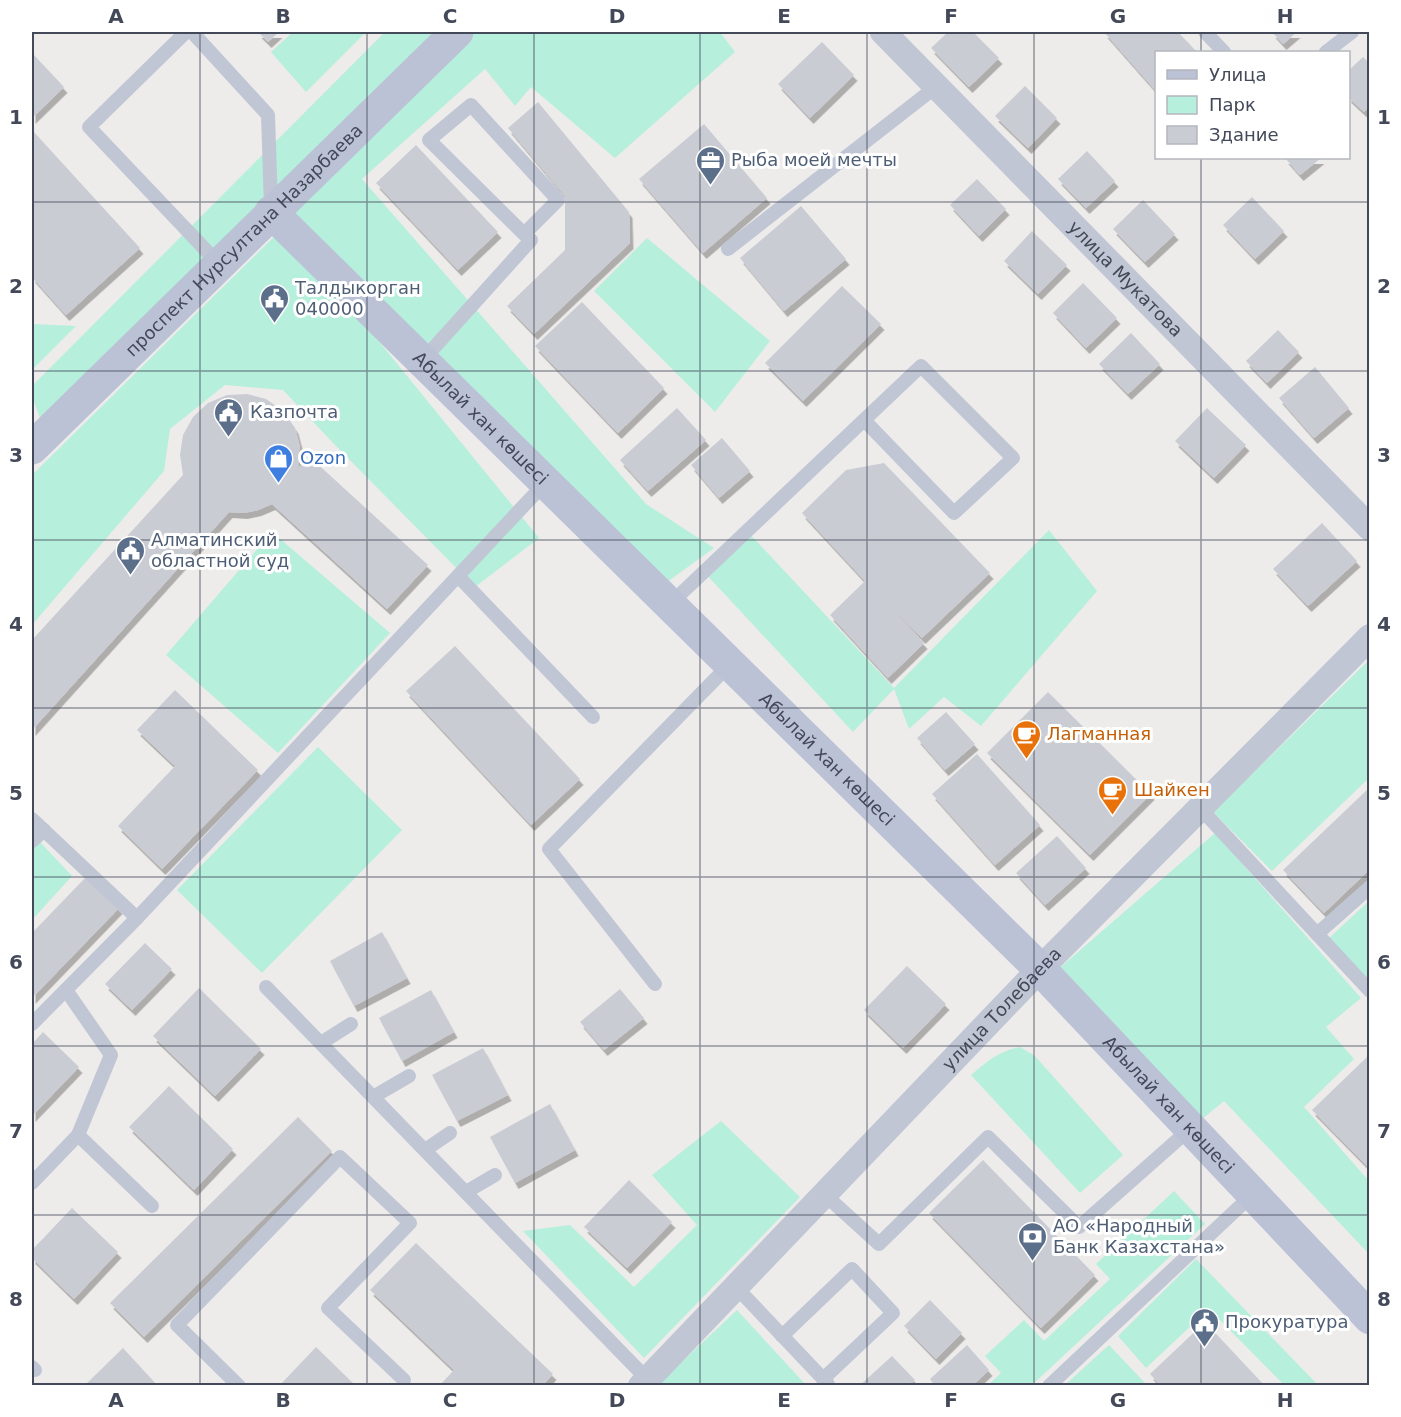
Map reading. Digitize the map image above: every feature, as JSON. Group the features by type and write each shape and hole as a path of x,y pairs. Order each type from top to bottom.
{"main road":[{"name":"проспект Нурсултана Назарбаева","path":"32,448 457,32"},
{"name":"Абылай хан көшесі","path":"271,212 1040,969 1370,1318"}],"street":[{"name":"улица Мукатова","path":"883,32 1370,528"},
{"name":"улица Толебаева","path":"644,1382 1040,969 1370,637"}],"lane":[{"path":"186,32 89,127 219,264"},
{"path":"192,32 268,115 271,212"},
{"path":"1205,32 1223,51"},
{"path":"1327,51 1352,32"},
{"path":"728,249 937,86"},
{"path":"422,361 531,240 524,234 429,140 471,105 558,201 524,234"},
{"path":"670,604 864,420 921,366 1013,458 954,513 864,420"},
{"path":"32,1024 137,918 546,482"},
{"path":"458,576 593,717"},
{"path":"655,984 549,849 730,664"},
{"path":"1200,808 1370,991"},
{"path":"32,819 137,918"},
{"path":"32,841 44,830"},
{"path":"1317,934 1370,886"},
{"path":"266,987 466,1192 644,1382"},
{"path":"32,1183 78,1135 111,1055 66,990"},
{"path":"321,1043 351,1024"},
{"path":"373,1097 409,1076"},
{"path":"824,1194 879,1244 988,1137 1079,1227 1191,1128"},
{"path":"425,1150 450,1133"},
{"path":"78,1135 152,1206"},
{"path":"239,1386 177,1325 340,1157 410,1223 328,1308 404,1380"},
{"path":"466,1192 495,1175"},
{"path":"1049,1386 1253,1194"},
{"path":"736,1287 782,1336 826,1382 893,1313 852,1269 782,1336"}],"green space":[{"path":"293,32 366,32 306,92 271,52"},
{"path":"385,32 433,32 435,40 42,424 32,396 32,386"},
{"path":"474,32 720,32 735,52 615,158 531,87 515,106 485,69 362,179 646,504 714,548 663,585 288,212"},
{"path":"285,226 539,538 475,587 283,390 225,385 170,429 164,471 32,625 32,475"},
{"path":"647,238 770,341 715,412 594,291"},
{"path":"32,324 76,326 32,370"},
{"path":"1049,530 1097,591 981,726 944,697 909,729 894,689 853,732 704,572 747,531 894,688"},
{"path":"272,532 390,633 278,753 166,655"},
{"path":"1369,660 1369,778 1272,871 1213,812"},
{"path":"318,747 402,830 262,973 177,890"},
{"path":"1215,833 1361,998 1326,1027 1354,1059 1304,1107 1369,1181 1369,1254 1224,1101 1201,1120 1055,972"},
{"path":"40,842 72,876 32,920 32,850"},
{"path":"1369,901 1369,983 1329,938"},
{"path":"1020,1047 1035,1056 1123,1155 1080,1193 971,1075 994,1057"},
{"path":"721,1121 800,1197 644,1358 523,1231 570,1225 634,1287 697,1225 652,1175"},
{"path":"1174,1191 1205,1224 1032,1385 988,1385 1001,1373 985,1356 1024,1320 1044,1341 1110,1279 1096,1264"},
{"path":"1196,1259 1318,1385 1284,1385 1209,1309 1146,1368 1118,1336"},
{"path":"737,1310 806,1385 656,1386"},
{"path":"1109,1345 1147,1385 1065,1385"}],"building":[{"path":"258,32 279,32 268,42"},
{"path":"948,32 973,32 999,58 969,87 931,48"},
{"path":"1104,32 1178,32 1196,51 1155,51 1155,90"},
{"path":"1272,32 1297,32 1283,44"},
{"path":"822,42 854,75 810,118 778,84"},
{"path":"34,55 64,87 32,118 32,57"},
{"path":"1363,57 1370,64 1370,106 1364,112 1350,99 1350,69"},
{"path":"1025,86 1057,118 1028,148 995,116"},
{"path":"538,102 629,212 630,243 534,334 507,306 565,250 565,196 508,128"},
{"path":"704,124 767,198 703,253 639,179"},
{"path":"33,131 140,248 66,315 32,277"},
{"path":"416,145 498,232 458,270 376,183"},
{"path":"1087,151 1115,181 1086,208 1058,179"},
{"path":"1286,159 1320,159 1300,175"},
{"path":"977,179 1006,209 979,236 950,205"},
{"path":"1252,197 1284,231 1255,259 1223,225"},
{"path":"1143,200 1175,234 1145,262 1113,229"},
{"path":"801,206 846,259 784,311 740,258"},
{"path":"1032,231 1067,265 1038,294 1004,261"},
{"path":"1083,283 1117,318 1086,348 1053,313"},
{"path":"842,286 881,324 803,401 765,363"},
{"path":"582,302 664,388 618,433 535,346"},
{"path":"1278,330 1299,352 1267,383 1246,361"},
{"path":"1131,333 1160,364 1128,394 1099,364"},
{"path":"1315,367 1349,408 1314,438 1279,398"},
{"path":"247,394 266,399 283,411 295,428 300,447 298,468 311,458 428,565 387,609 272,504 244,513 229,512 32,730 32,640 183,475 180,455 183,435 193,417 208,403 227,395"},
{"path":"677,408 706,440 648,491 620,460"},
{"path":"1207,408 1246,445 1214,478 1175,441"},
{"path":"722,438 750,471 719,498 691,465"},
{"path":"884,463 990,573 922,638 885,602 924,643 888,678 830,615 865,581 802,513 846,470"},
{"path":"1322,523 1357,561 1308,606 1273,569"},
{"path":"455,646 580,779 531,825 406,691"},
{"path":"175,690 258,770 162,869 118,826 175,766 137,730"},
{"path":"1048,692 1151,794 1090,855 987,753"},
{"path":"946,712 975,744 945,770 917,738"},
{"path":"977,754 1040,825 995,865 932,794"},
{"path":"1370,787 1370,869 1324,913 1283,870"},
{"path":"1057,836 1086,868 1045,905 1016,873"},
{"path":"86,877 119,908 32,998 32,933"},
{"path":"382,932 407,978 354,1006 330,961"},
{"path":"145,943 172,969 132,1010 105,984"},
{"path":"907,966 946,1004 903,1048 864,1010"},
{"path":"199,988 261,1049 215,1096 153,1036"},
{"path":"620,989 644,1018 604,1050 580,1022"},
{"path":"431,990 454,1032 402,1061 379,1018"},
{"path":"43,1032 79,1067 32,1116 32,1044"},
{"path":"483,1048 508,1095 457,1121 432,1075"},
{"path":"1367,1057 1370,1060 1370,1169 1312,1110"},
{"path":"169,1086 233,1149 194,1190 129,1127"},
{"path":"550,1104 575,1150 515,1183 490,1137"},
{"path":"298,1117 332,1151 144,1337 110,1303"},
{"path":"983,1160 1095,1275 1041,1328 929,1213"},
{"path":"629,1180 672,1222 627,1268 584,1227"},
{"path":"72,1208 118,1252 74,1299 32,1258 32,1250"},
{"path":"416,1243 553,1374 542,1386 439,1386 454,1370 370,1290"},
{"path":"930,1300 962,1333 936,1359 904,1326"},
{"name":"Прокуратура","path":"1205,1322 1265,1386 1161,1386 1150,1374"},
{"path":"967,1345 989,1370 972,1386 935,1386 930,1379"},
{"path":"316,1347 356,1386 279,1386"},
{"path":"123,1348 158,1386 84,1386"},
{"path":"892,1356 915,1380 909,1386 859,1386"}],"place":[{"name":"Рыба моей мечты","path":"710,186"},
{"name":"Талдыкорган 040000","path":"274,324"},
{"name":"Казпочта","path":"229,438"},
{"name":"Ozon","path":"279,484"},
{"name":"Алматинский областной суд","path":"130,576"},
{"name":"Лагманная","path":"1026,760"},
{"name":"Шайкен","path":"1113,816"},
{"name":"AO «Народный Банк Казахстана»","path":"1032,1262"},
{"name":"Прокуратура","path":"1204,1348"}]}
